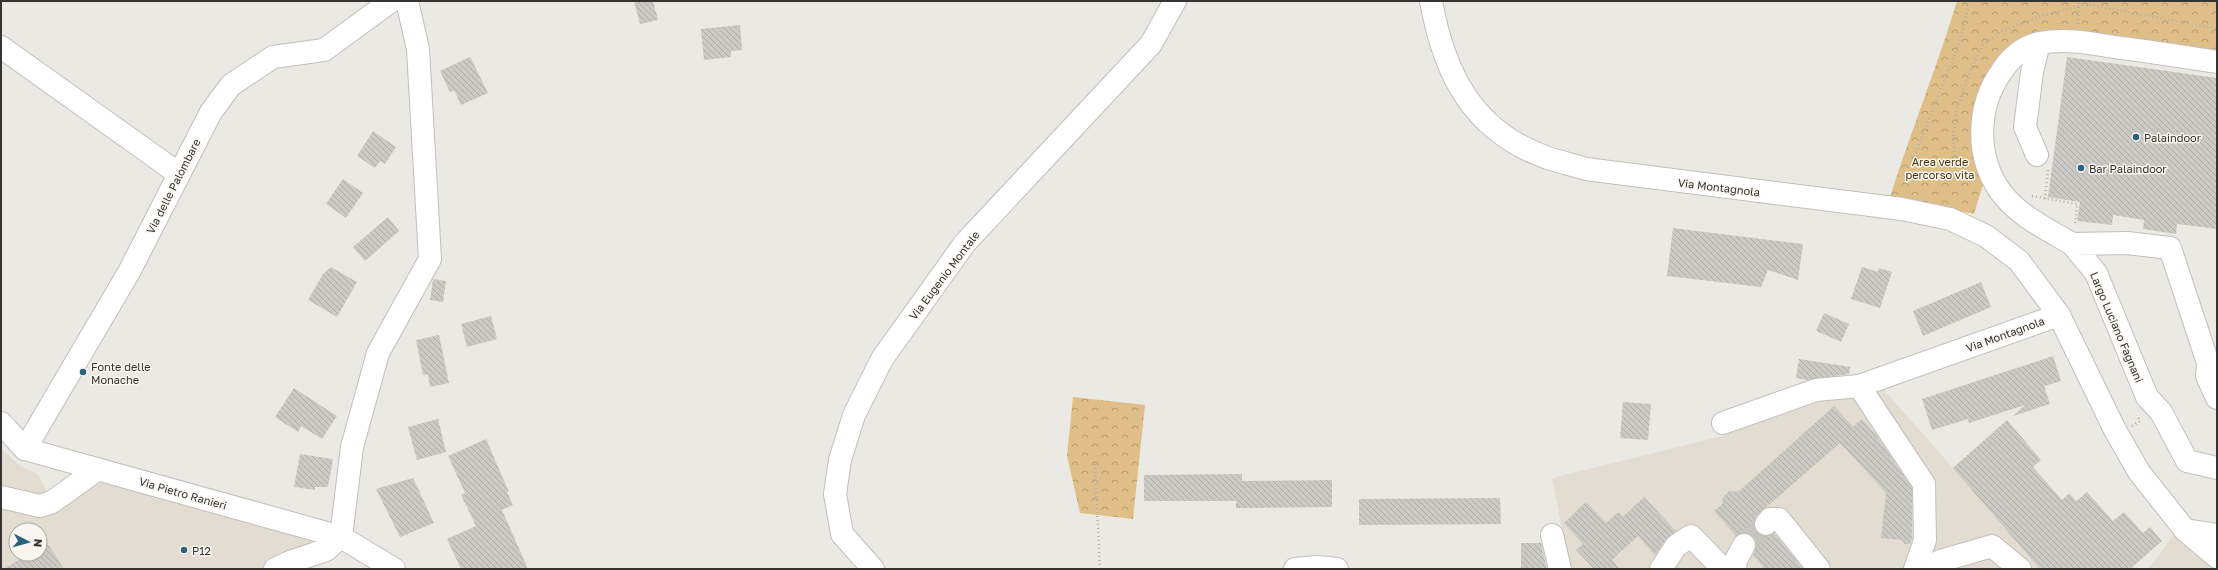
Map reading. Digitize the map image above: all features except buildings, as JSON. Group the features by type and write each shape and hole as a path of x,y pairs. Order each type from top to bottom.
{"street":[{"name":"Via delle Palombare","path":"25,449 129,272 212,112 231,85 272,57 324,50 391,1"},
{"path":"275,569 290,562 303,563 326,550 341,537 352,447 378,353 430,259 418,49 407,1"},
{"name":"Via Eugenio Montale","path":"873,569 842,534 835,494 840,460 854,415 882,359 965,243 1151,44 1175,1"},
{"name":"Via Montagnola","path":"1431,1 1446,60 1463,93 1485,120 1514,142 1547,158 1586,169 1902,209 1950,219 1986,236 2019,261 2059,315 2115,430 2139,472 2185,530 2217,557"},
{"path":"2217,62 2076,41 2039,43 2022,50 2008,62 1994,82 1985,105 1982,131 1984,152 1991,174 2000,191 2022,214 2072,244 2127,243 2170,248 2208,363 2207,376 2217,398"},
{"path":"2039,43 2032,72 2025,127 2043,163"},
{"path":"1,47 179,174"},
{"name":"Largo Luciano Fagnani","path":"2072,244 2096,273 2147,397 2161,412 2187,461 2217,468"},
{"name":"Via Montagnola","path":"1723,423 1816,390 1860,386 2059,315"},
{"path":"1860,386 1924,484 1925,540 1916,569 1939,565 1992,546 2020,569"},
{"path":"1,423 25,449"},
{"name":"Via Pietro Ranieri","path":"25,449 341,537 394,569"},
{"path":"1,497 40,506 52,502 98,469"},
{"path":"1766,524 1770,519 1779,519 1819,569"},
{"path":"2185,530 2217,535"},
{"path":"1552,536 1560,569"},
{"path":"1661,569 1676,546 1691,536 1723,569"},
{"path":"1735,569 1736,560 1744,545"},
{"path":"1295,569 1318,567 1337,569"}],"path":[{"path":"2043,163 2045,199"},
{"path":"2030,196 2077,204 2072,244"},
{"path":"2136,423 2140,420"},
{"path":"1095,464 1100,569"}],"shaded area":[{"path":"1883,389 2043,569 1570,569 1552,478 1722,436 1835,396"},
{"path":"1,449 22,467 38,474 57,511 100,475 325,540 293,569 1,569"},
{"path":"2176,532 2196,554 2217,569 2148,569"}],"green space":[{"name":"Area verde percorso vita","path":"1957,1 2217,1 2217,54 2077,34 2002,58 1985,178 1974,214 1890,197"},
{"path":"1073,397 1145,405 1133,519 1080,513 1067,456"}],"tunnel":[{"path":"1744,545 1766,524"}],"place":[{"name":"Palaindoor","path":"2136,137"},
{"name":"Bar Palaindoor","path":"2081,168"},
{"name":"Fonte delle Monache","path":"83,372"},
{"name":"P12","path":"184,550"}]}
